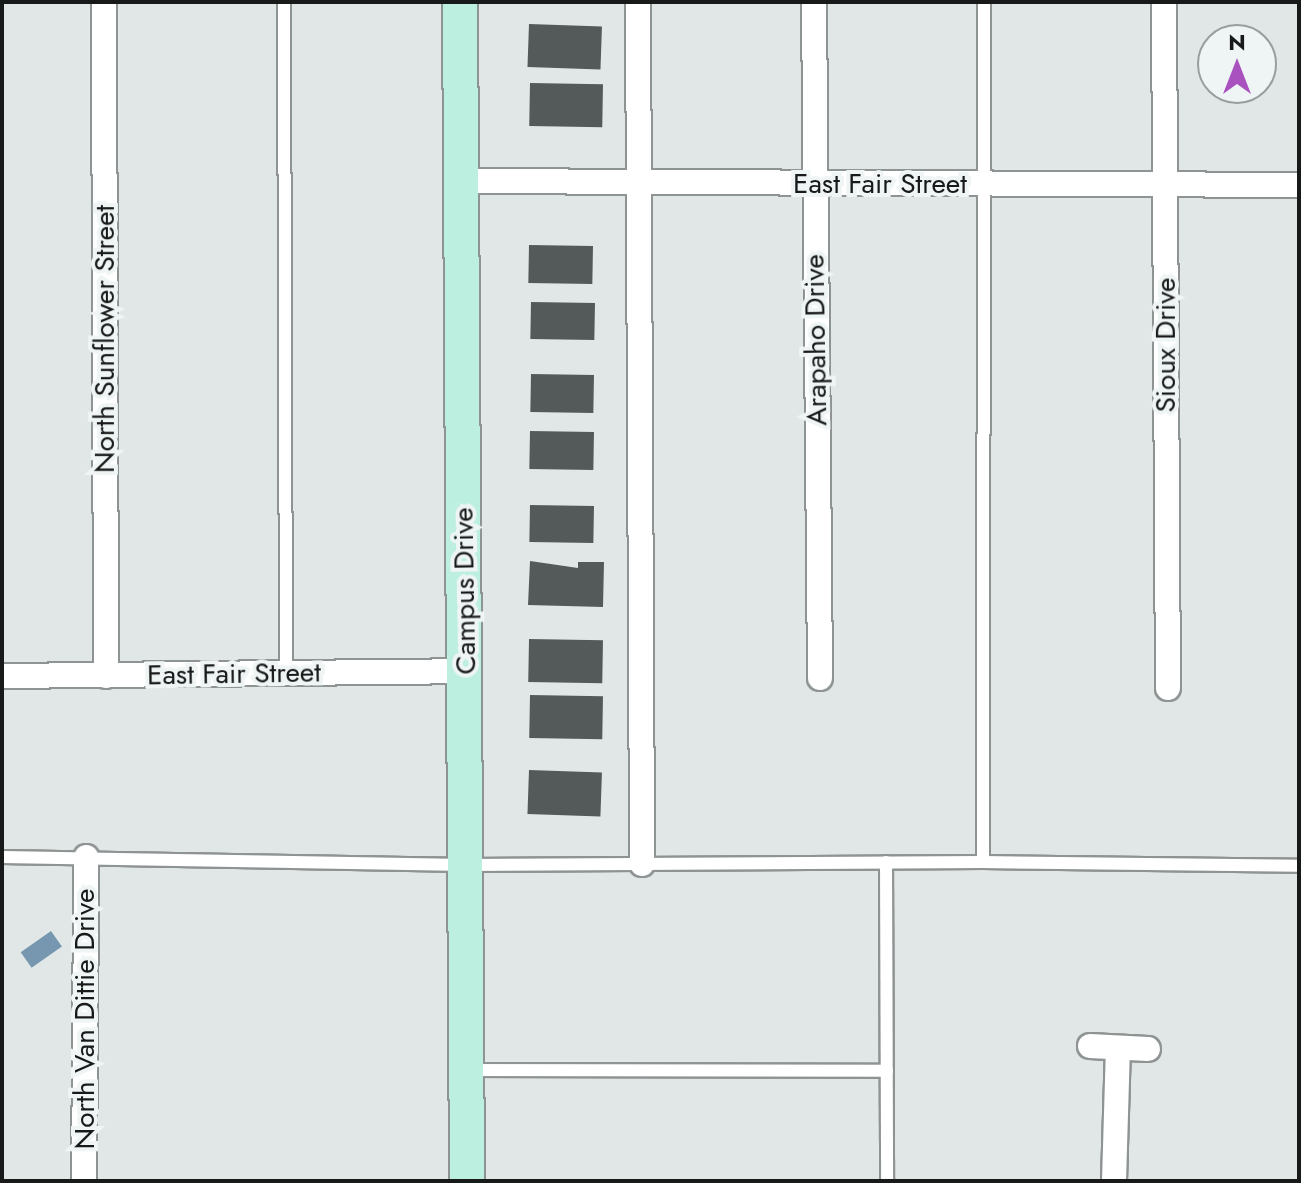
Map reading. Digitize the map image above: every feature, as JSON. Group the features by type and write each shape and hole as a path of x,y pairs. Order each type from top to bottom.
{"main road":[{"name":"Campus Drive","path":"460,2 467,1181"}],"street":[{"name":"North Sunflower Street","path":"104,2 106,676"},
{"path":"638,2 642,864"},
{"name":"Arapaho Drive","path":"814,2 820,678"},
{"name":"Sioux Drive","path":"1164,2 1168,688"},
{"name":"East Fair Street","path":"460,181 1299,185"},
{"name":"East Fair Street","path":"2,676 466,671"},
{"name":"North Van Dittie Drive","path":"84,1181 86,857"},
{"path":"1090,1046 1148,1049"},
{"path":"1114,1181 1118,1048"}],"lane":[{"path":"284,2 286,674"},
{"path":"983,862 984,2"},
{"path":"2,857 466,865 983,862 1299,866"},
{"path":"886,862 887,1181"},
{"path":"467,1070 887,1071"}],"water":[{"path":"51,931 62,947 32,968 21,952"}],"building":[{"path":"529,24 602,27 600,70 527,67"},
{"path":"530,83 603,84 602,127 529,126"},
{"path":"529,245 593,246 592,284 528,283"},
{"path":"531,302 595,303 594,340 530,339"},
{"path":"531,374 594,375 593,413 530,412"},
{"path":"530,431 594,432 593,470 529,469"},
{"path":"530,505 594,506 593,543 529,542"},
{"path":"530,561 578,568 578,562 604,562 603,607 528,605"},
{"path":"529,639 603,640 602,683 528,682"},
{"path":"530,695 603,696 602,739 529,738"},
{"path":"529,770 602,773 600,817 527,814"}]}
